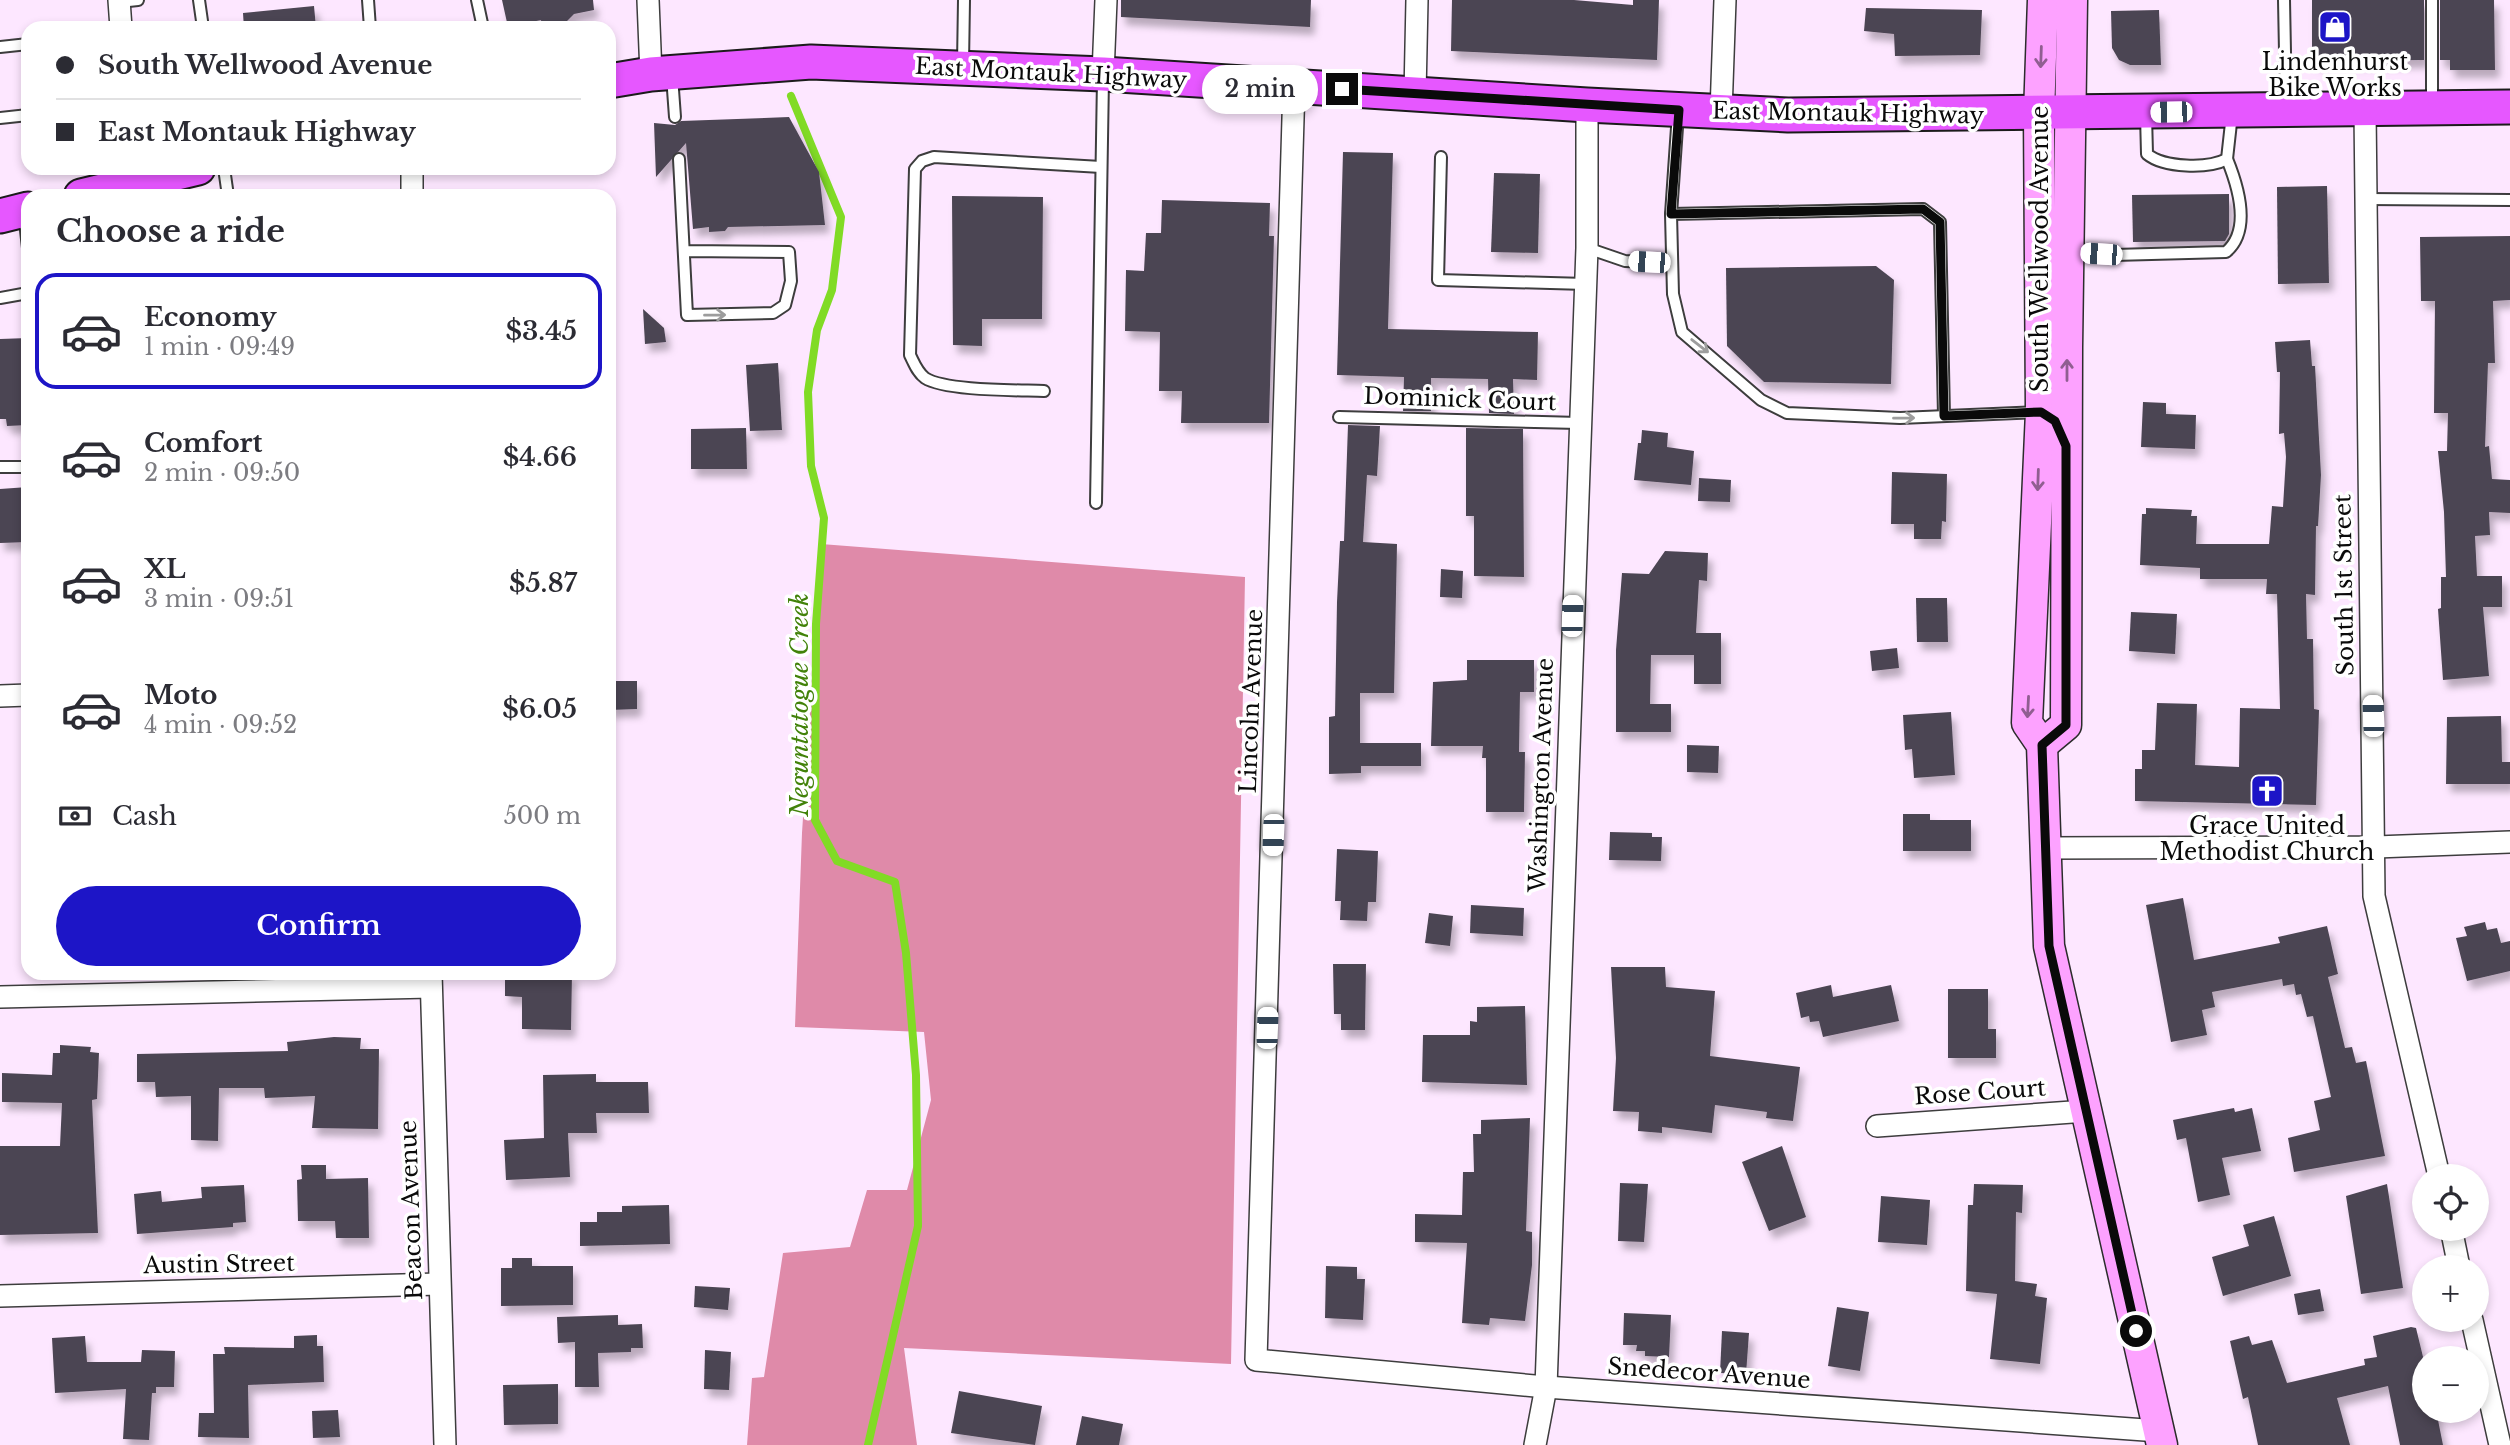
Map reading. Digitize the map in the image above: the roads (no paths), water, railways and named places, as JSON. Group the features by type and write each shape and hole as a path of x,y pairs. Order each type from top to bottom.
{"main road":[{"name":"South Wellwood Avenue","path":"2042,745 2066,725 2068,251 2043,0"},
{"name":"South Wellwood Avenue","path":"2072,0 2054,114 2027,723 2042,745 2049,946 2161,1438"},
{"name":"East Montauk Highway","path":"616,80 662,73 811,62 1103,74 1721,112 2054,114 2510,107"},
{"path":"98,189 129,176"}],"street":[{"path":"648,0 662,73"},
{"path":"1103,74 1106,0"},
{"path":"1415,94 1417,0"},
{"path":"1721,112 1725,0"},
{"path":"122,21 126,1"},
{"name":"Lincoln Avenue","path":"1256,1360 1294,85"},
{"name":"Washington Avenue","path":"1535,1445 1546,1387 1586,284 1587,105"},
{"name":"South 1st Street","path":"2365,111 2368,538 2376,847 2374,896 2436,1164"},
{"path":"0,696 21,695"},
{"path":"2044,848 2376,847 2510,842"},
{"path":"0,997 431,980"},
{"name":"Beacon Avenue","path":"431,980 445,1445"},
{"name":"Rose Court","path":"1877,1126 2086,1111"},
{"name":"Austin Street","path":"0,1296 439,1284"},
{"path":"2475,1332 2500,1445"},
{"name":"Snedecor Avenue","path":"1256,1360 2161,1438"}],"lane":[{"path":"199,0 202,21"},
{"path":"368,0 370,21"},
{"path":"477,0 482,21"},
{"path":"963,68 964,0"},
{"path":"2284,0 2286,111"},
{"path":"2431,0 2432,109"},
{"path":"0,47 21,45"},
{"path":"662,73 675,117"},
{"path":"1096,503 1103,74"},
{"path":"1679,110 1671,214 1673,294 1682,332 1761,400 1787,413 1900,418 2041,412 2055,421 2066,446"},
{"path":"2068,251 2114,255 2226,252 2239,235 2238,184 2227,159 2232,111"},
{"path":"2146,112 2147,154 2157,162 2216,165 2227,159"},
{"path":"0,118 21,116"},
{"path":"1044,391 947,385 925,378 916,369 910,355 915,169 922,161 934,157 1101,167"},
{"path":"1441,157 1438,279 1586,284"},
{"path":"679,159 686,251 687,315 773,313 785,305 791,281 789,252 686,251"},
{"path":"2365,199 2510,200"},
{"path":"1671,214 1923,209 1940,222 1944,416"},
{"path":"1587,248 1625,261 1672,263"},
{"path":"0,298 21,294"},
{"name":"Dominick Court","path":"1339,417 1579,423"},
{"path":"0,467 21,467"}],"waterway":[{"name":"Neguntatogue Creek","path":"791,96 841,217 832,290 817,330 808,392 811,466 824,518 816,624 815,820 837,861 895,882 906,953 916,1075 918,1226 868,1445"}],"place":[{"name":"Lindenhurst Bike Works","path":"2335,27"},
{"name":"Grace United Methodist Church","path":"2267,791"}]}
